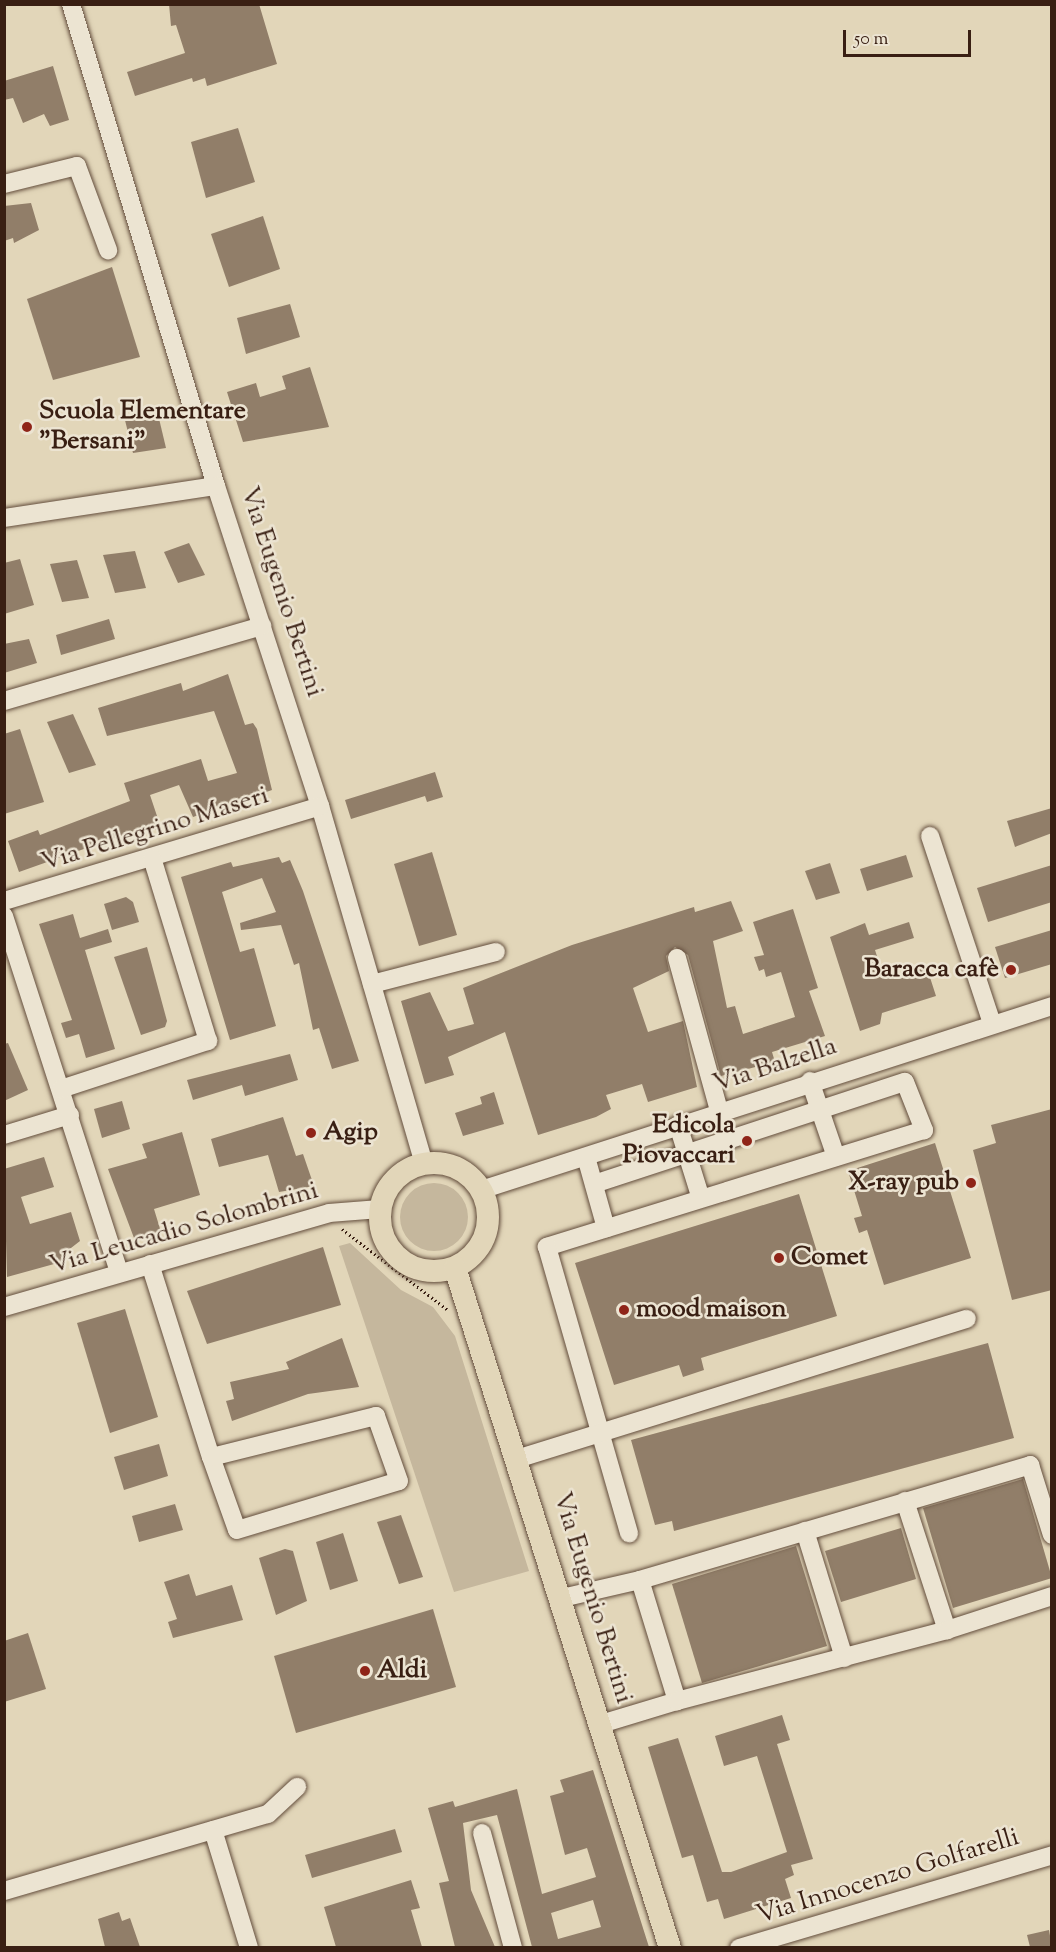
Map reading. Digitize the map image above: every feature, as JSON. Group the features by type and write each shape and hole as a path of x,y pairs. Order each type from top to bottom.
{"main road":[{"path":"424,1164 457,1168 481,1190 488,1226 471,1258 455,1268 436,1272 400,1260 380,1228 380,1209 395,1179 424,1164"},
{"name":"Via Eugenio Bertini","path":"455,1268 520,1458 670,1947"}],"street":[{"name":"Via Eugenio Bertini","path":"71,4 216,486 320,806 424,1164"},
{"path":"4,184 77,166 108,250"},
{"path":"4,518 216,486"},
{"path":"4,701 262,626"},
{"name":"Via Pellegrino Maseri","path":"4,902 320,806"},
{"path":"930,836 992,1024"},
{"path":"61,1089 208,1041 152,858"},
{"path":"4,916 70,1115 119,1273"},
{"path":"372,984 496,951"},
{"path":"677,958 719,1110"},
{"name":"Via Balzella","path":"481,1190 586,1157 719,1110 1052,1005"},
{"path":"810,1081 836,1157"},
{"path":"594,1184 687,1151 905,1082 924,1130 547,1247 603,1431 629,1533"},
{"path":"4,1135 70,1115"},
{"path":"678,1125 701,1199"},
{"path":"586,1157 606,1228"},
{"name":"Via Leucadio Solombrini","path":"4,1307 329,1213 380,1209"},
{"path":"150,1264 210,1457 237,1530 399,1481 376,1416 210,1457"},
{"path":"520,1458 967,1318"},
{"path":"562,1598 640,1580 1030,1465 1052,1535"},
{"path":"905,1501 948,1630"},
{"path":"806,1530 844,1658"},
{"path":"640,1580 677,1701"},
{"path":"601,1724 677,1701 948,1630 1052,1596"},
{"path":"4,1891 268,1814 297,1787"},
{"path":"213,1830 249,1947"},
{"path":"482,1833 513,1947"},
{"name":"Via Innocenzo Golfarelli","path":"739,1947 1052,1855"}],"path":[{"path":"334,1225 362,1240 385,1267 432,1295 453,1316"}],"shaded area":[{"path":"434,1183 447,1186 458,1193 465,1204 468,1217 465,1230 458,1241 447,1248 434,1251 421,1248 410,1241 403,1230 400,1217 403,1204 410,1193 421,1186"},
{"path":"350,1243 401,1290 433,1307 455,1336 529,1571 454,1592 339,1246"}],"building":[{"path":"169,4 259,4 277,64 207,86 205,78 193,82 192,78 135,96 127,72 185,53 176,25 171,26"},
{"path":"53,66 69,120 50,126 44,114 23,123 13,98 4,100 4,81"},
{"path":"238,128 255,182 206,198 191,142"},
{"path":"31,203 39,230 14,243 13,238 4,241 4,206"},
{"path":"263,216 280,269 229,287 211,234"},
{"path":"112,267 140,357 53,380 27,299"},
{"path":"290,304 300,337 246,354 237,318"},
{"path":"310,367 329,427 243,442 227,392 256,383 260,397 286,389 282,376"},
{"path":"156,406 166,448 133,453 124,416"},
{"path":"189,543 205,575 178,583 164,552"},
{"path":"135,551 146,588 115,593 103,555"},
{"path":"20,559 34,605 4,614 4,563"},
{"path":"77,560 89,598 62,602 50,564"},
{"path":"109,619 115,639 61,655 56,635"},
{"path":"29,639 37,663 4,673 4,644"},
{"path":"228,674 245,725 253,723 257,729 272,790 193,817 179,785 150,795 162,831 143,828 19,872 8,841 38,830 40,835 130,801 124,783 201,759 208,781 237,773 214,711 107,736 98,708 181,683 183,691"},
{"path":"73,714 96,765 69,773 47,722"},
{"path":"20,729 44,802 4,814 4,734"},
{"path":"435,772 443,797 427,802 425,796 351,819 345,800"},
{"path":"1052,808 1052,833 1015,847 1007,821"},
{"path":"432,852 457,935 419,946 394,864"},
{"path":"906,855 913,877 867,891 860,869"},
{"path":"279,857 282,863 290,860 303,891 359,1061 332,1069 319,1028 313,1030 299,963 294,965 281,925 241,930 240,923 276,912 262,878 222,892 240,952 254,948 276,1026 230,1040 181,877 231,862 233,867"},
{"path":"830,863 840,893 816,900 805,871"},
{"path":"1052,865 1052,902 988,922 977,888"},
{"path":"126,897 133,902 139,922 112,930 104,904"},
{"path":"731,901 743,931 713,941 727,1008 735,1006 743,1034 795,1017 781,972 766,977 764,969 759,971 754,957 764,955 753,922 793,909 818,988 809,991 825,1036 772,1052 775,1062 721,1076 688,955 675,947 666,956 669,971 633,988 648,1032 683,1021 697,1087 648,1102 642,1084 606,1095 611,1109 596,1117 538,1135 505,1032 448,1057 454,1075 425,1084 401,1001 430,992 448,1031 474,1024 463,988 572,945 694,907 695,912"},
{"path":"73,914 80,938 108,929 112,942 85,950 115,1049 86,1058 79,1034 66,1038 61,1023 72,1020 39,924"},
{"path":"909,922 914,938 875,950 884,978 926,965 936,996 882,1013 880,1024 860,1031 830,937 865,923 869,935"},
{"path":"1052,930 1052,964 1005,978 995,947"},
{"path":"147,947 167,1021 165,1027 141,1035 114,957"},
{"path":"8,1043 28,1090 4,1101 4,1044"},
{"path":"290,1054 298,1080 245,1096 242,1085 193,1100 187,1080"},
{"path":"494,1092 504,1124 463,1136 455,1113 482,1104 480,1097"},
{"path":"122,1101 130,1129 102,1138 94,1109"},
{"path":"1052,1109 1052,1290 1012,1300 973,1150 996,1143 991,1125"},
{"path":"283,1117 296,1156 303,1154 314,1186 279,1192 268,1155 219,1167 211,1139"},
{"path":"182,1132 200,1195 154,1209 161,1232 134,1238 108,1169 147,1158 142,1144"},
{"path":"935,1143 971,1258 884,1285 867,1230 859,1233 854,1218 862,1216 848,1171"},
{"path":"44,1157 54,1187 21,1197 30,1224 71,1212 80,1241 62,1255 65,1261 7,1277 4,1169"},
{"path":"799,1194 837,1316 701,1358 704,1370 683,1377 679,1365 614,1385 575,1263"},
{"path":"323,1247 341,1305 207,1344 187,1291"},
{"path":"125,1309 158,1417 110,1433 77,1323"},
{"path":"342,1338 359,1387 308,1394 232,1421 226,1401 234,1399 230,1382 289,1369 286,1362"},
{"path":"988,1343 1014,1438 674,1531 672,1521 655,1525 631,1440"},
{"path":"159,1444 168,1476 124,1490 114,1457"},
{"path":"1023,1479 1052,1578 953,1608 923,1508"},
{"path":"175,1504 183,1530 139,1542 132,1516"},
{"path":"401,1515 423,1577 399,1584 377,1522"},
{"path":"901,1528 916,1579 841,1602 825,1551"},
{"path":"343,1533 358,1581 330,1590 316,1542"},
{"path":"796,1546 827,1646 702,1683 672,1584"},
{"path":"285,1549 293,1551 307,1601 276,1615 259,1558"},
{"path":"189,1574 196,1596 232,1585 243,1620 173,1638 168,1622 177,1619 164,1582"},
{"name":"Aldi","path":"433,1609 456,1687 296,1733 274,1656"},
{"path":"28,1633 46,1689 4,1702 4,1641"},
{"path":"782,1715 790,1740 777,1744 813,1859 791,1865 794,1875 785,1879 791,1898 724,1919 718,1899 707,1902 693,1855 682,1858 648,1747 678,1738 722,1872 731,1872 787,1852 757,1756 724,1766 715,1736"},
{"path":"593,1770 649,1947 532,1947 497,1815 463,1823 471,1890 495,1947 455,1947 439,1883 449,1881 428,1808 453,1801 455,1807 517,1789 542,1894 596,1877 587,1848 565,1855 550,1796 564,1792 560,1780","holes":["593,1900 601,1927 558,1939 551,1913"]},
{"path":"395,1829 402,1852 312,1878 305,1855"},
{"path":"411,1880 420,1908 411,1910 422,1947 336,1947 324,1907"},
{"path":"119,1912 122,1921 130,1918 140,1947 105,1947 98,1919"},
{"path":"1049,1930 1052,1947 1030,1947 1027,1935"}],"place":[{"name":"Scuola Elementare \"Bersani\"","path":"27,427"},
{"name":"Baracca cafè","path":"1011,970"},
{"name":"Agip","path":"311,1133"},
{"name":"Edicola Piovaccari","path":"747,1141"},
{"name":"X-ray pub","path":"971,1183"},
{"name":"Comet","path":"779,1258"},
{"name":"mood maison","path":"624,1310"},
{"name":"Aldi","path":"365,1671"}]}
